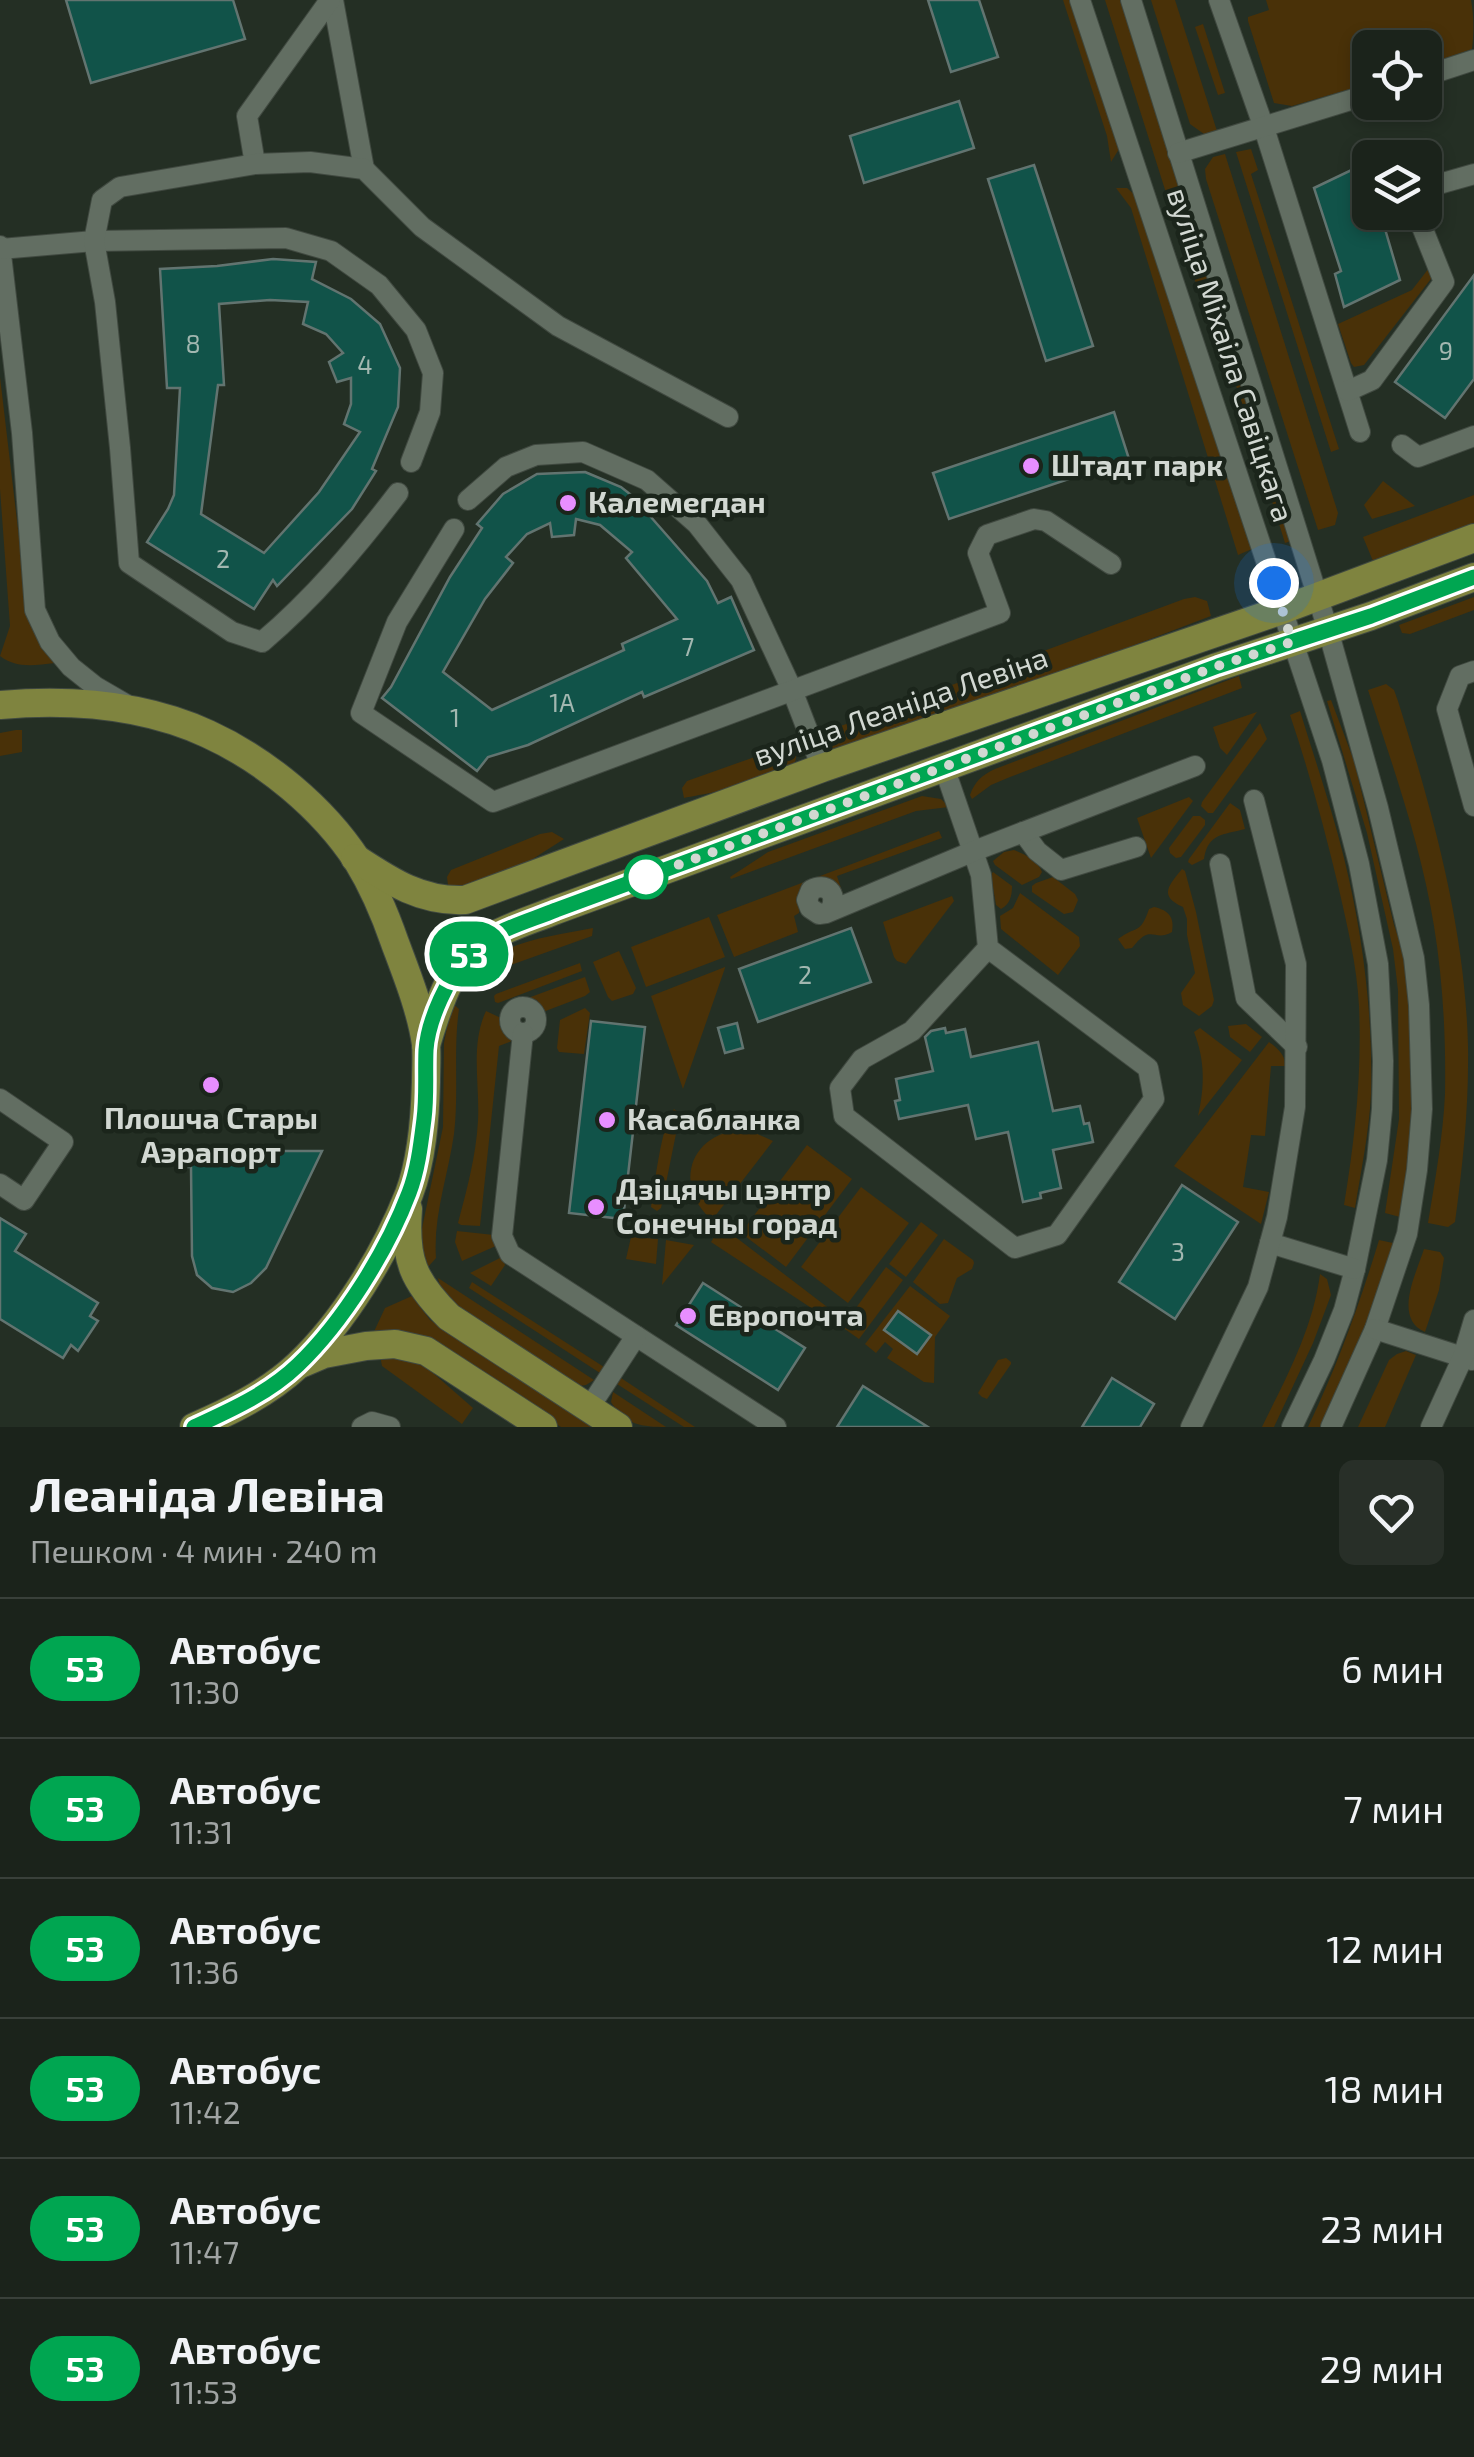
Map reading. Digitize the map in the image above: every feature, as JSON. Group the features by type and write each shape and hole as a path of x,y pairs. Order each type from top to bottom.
{"main road":[{"name":"вуліца Леаніда Левіна","path":"356,858 414,893 449,901 465,900 822,768 1282,610 1474,538"},
{"path":"426,1046 453,976 466,957 489,938 1218,666 1474,577"},
{"path":"0,705 56,702 138,712 207,733 243,753 298,794 356,858 372,887 402,959 426,1046 425,1113 409,1192 382,1252 363,1283 298,1366"},
{"path":"409,1192 406,1238 410,1262 433,1301 449,1318 618,1427"},
{"path":"194,1427 257,1396 298,1366 324,1354 395,1344 426,1351 543,1427"}],"street":[{"path":"254,164 247,116 332,0"},
{"path":"332,0 364,169 422,228 558,326 728,417"},
{"name":"вуліца Міхаіла Савіцкага","path":"1080,0 1340,790 1378,964 1383,1060 1377,1160 1344,1310 1292,1427"},
{"name":"вуліца Міхаіла Савіцкага","path":"1131,0 1318,596 1391,858 1414,958 1422,1108 1407,1234 1375,1328 1330,1427"},
{"path":"1224,4 1360,432"},
{"path":"1442,70 1474,60"},
{"path":"1178,153 1352,100"},
{"path":"364,169 310,162 254,164 120,187 102,200 94,241 120,448 129,563 232,632 262,642 321,588 398,493"},
{"path":"1442,183 1474,174"},
{"path":"1348,391 1372,380 1444,282 1423,230"},
{"path":"138,712 70,667 50,642 35,610 22,434 0,248 94,241 286,238 331,252 378,285 416,330 422,344 432,373 430,412 412,462"},
{"path":"1402,446 1418,457 1473,436"},
{"path":"468,500 506,467 536,455 583,452 647,480 697,524 741,580 792,690 822,768"},
{"path":"454,529 398,622 361,713 494,802 1000,613 978,553 987,535 1034,519 1046,521 1111,564"},
{"path":"1474,671 1460,676 1447,709 1474,806"},
{"path":"832,909 1196,766"},
{"path":"944,767 980,875 988,948 1148,1068 1154,1100 1057,1236 1015,1248 844,1116 840,1088 862,1059 912,1031 988,948"},
{"path":"1191,1427 1258,1286 1277,1216 1295,1106 1296,964 1254,800"},
{"path":"1023,832 1061,870 1136,847"},
{"path":"1220,864 1246,998 1297,1047"},
{"path":"522,1033 504,1245 510,1254 776,1427"},
{"path":"0,1099 63,1142 24,1200 0,1184"},
{"path":"1270,1243 1355,1269"},
{"path":"1432,1427 1469,1359 1474,1320"},
{"path":"1375,1328 1469,1359"},
{"path":"589,1408 636,1336"},
{"path":"362,1427 372,1422 390,1427"}],"shaded area":[{"path":"1063,0 1074,0 1119,140 1119,149 1111,162 1107,136"},
{"path":"1105,0 1120,0 1291,541 1285,543 1217,324 1192,275"},
{"path":"1151,0 1175,0 1217,131 1204,134 1190,124"},
{"path":"1266,0 1471,0 1472,49 1442,59 1442,30 1352,30 1352,88 1292,106 1274,103 1248,21 1248,17 1269,10"},
{"path":"1203,24 1225,93 1218,95 1195,27"},
{"path":"1251,149 1258,170 1251,174 1339,449 1331,452 1236,152"},
{"path":"1225,154 1338,513 1335,525 1318,530 1206,179 1205,169 1213,157"},
{"path":"1116,188 1127,188 1137,197 1252,549 1238,555 1131,208"},
{"path":"1429,268 1434,275 1364,365 1354,367 1338,324 1412,290"},
{"path":"0,377 24,580 55,663 20,664 0,656 10,626 0,489"},
{"path":"1383,481 1415,506 1372,519 1364,505"},
{"path":"1474,495 1474,523 1373,561 1363,537"},
{"path":"1474,597 1474,610 1410,634 1402,633 1399,625"},
{"path":"1184,599 1207,601 1211,616 1079,666 834,753 824,746 819,734"},
{"path":"1239,676 1242,688 1010,777 972,799 970,795 980,779 995,769"},
{"path":"1386,684 1394,690 1423,785 1445,871 1461,958 1468,1091 1455,1222 1448,1227 1428,1223 1445,1094 1440,968 1422,866 1368,690"},
{"path":"1331,700 1354,761 1394,925 1410,972 1412,1132 1400,1217 1385,1213 1399,1119 1398,990 1393,949 1367,833 1327,701"},
{"path":"1300,711 1344,858 1365,975 1371,1094 1355,1208 1344,1205 1358,1081 1358,991 1333,863 1290,715"},
{"path":"1257,712 1227,755 1220,748 1213,727"},
{"path":"1260,723 1267,739 1213,813 1208,813 1202,802"},
{"path":"22,730 22,752 0,756 0,733"},
{"path":"794,743 796,760 786,772 759,782 684,798 682,788 687,781"},
{"path":"922,796 941,799 949,807 916,811 730,877 768,852"},
{"path":"1189,797 1193,801 1151,858 1137,818"},
{"path":"1230,803 1240,810 1245,829 1213,840 1204,859 1192,865 1189,859"},
{"path":"1193,816 1200,816 1205,825 1181,857 1176,858 1169,848"},
{"path":"939,831 942,838 837,876 843,894 800,900 799,913 794,916 798,932 734,957 717,915"},
{"path":"552,832 564,839 528,862 456,890 448,885 451,870"},
{"path":"1014,850 1037,864 1042,872 1039,877 1022,885 995,865 993,861 1004,852"},
{"path":"1182,869 1196,912 1214,1000 1199,1016 1183,1005 1181,993 1195,973 1183,907 1168,894"},
{"path":"993,872 1012,886 1010,899 1001,909 996,905"},
{"path":"1053,877 1075,894 1078,900 1073,912 1064,914 1032,892 1036,883"},
{"path":"1020,893 1079,937 1080,946 1058,975 1001,929 1000,916 1013,908"},
{"path":"952,896 954,901 906,964 897,961 883,922"},
{"path":"1154,907 1169,915 1172,932 1148,934 1125,949 1118,939 1140,926"},
{"path":"709,917 725,957 646,987 631,947"},
{"path":"593,928 592,936 466,981 492,957 508,949"},
{"path":"619,951 636,988 633,994 612,1001 593,962"},
{"path":"580,963 582,971 495,1002 496,994"},
{"path":"725,968 683,1089 651,996"},
{"path":"585,977 590,992 543,1012 537,1000 528,998"},
{"path":"452,1003 459,1009 454,1134 439,1211 436,1258 428,1267 420,1238 443,1127 444,1043"},
{"path":"585,1008 590,1013 584,1054 559,1052 560,1020"},
{"path":"486,1011 501,1018 512,1041 499,1046 480,1226 461,1225 458,1223 477,1134 478,1037"},
{"path":"1246,1024 1262,1037 1250,1052 1230,1037 1228,1026"},
{"path":"1200,1028 1242,1060 1198,1116 1203,1073 1194,1032"},
{"path":"1269,1042 1282,1055 1285,1066 1271,1066 1265,1136 1251,1135 1243,1187 1269,1192 1261,1224 1174,1166"},
{"path":"674,1109 680,1114 661,1208 657,1211 651,1207 657,1170 665,1128"},
{"path":"741,1130 773,1141 712,1220 693,1192 692,1164 709,1141"},
{"path":"807,1145 852,1179 786,1267 741,1233"},
{"path":"861,1187 909,1223 848,1303 801,1267"},
{"path":"921,1222 938,1235 906,1277 889,1264"},
{"path":"721,1226 839,1316 834,1323 711,1242"},
{"path":"457,1231 494,1235 498,1245 462,1261 455,1242"},
{"path":"631,1237 658,1239 656,1264 626,1259"},
{"path":"944,1239 974,1263 972,1269 957,1278 948,1303 940,1304 913,1282"},
{"path":"666,1240 694,1245 662,1285"},
{"path":"1379,1240 1393,1243 1372,1314 1324,1427 1308,1427 1347,1335"},
{"path":"1424,1249 1440,1252 1444,1258 1439,1290 1425,1332 1410,1317 1409,1306"},
{"path":"502,1257 505,1265 491,1286 470,1273"},
{"path":"886,1267 903,1280 859,1339 842,1327"},
{"path":"1320,1274 1327,1279 1331,1295 1313,1343 1274,1427 1262,1427 1305,1334"},
{"path":"438,1278 594,1380 579,1386 443,1297"},
{"path":"472,1282 604,1367 600,1373 469,1288"},
{"path":"910,1286 950,1316 935,1337 934,1383 924,1382 887,1358 893,1349 885,1342 876,1353 865,1344"},
{"path":"412,1296 430,1320 597,1427 561,1427 425,1344 371,1338 385,1308"},
{"path":"1406,1351 1416,1355 1385,1427 1358,1427 1389,1360"},
{"path":"380,1355 413,1358 425,1366 473,1408 462,1424 382,1366"},
{"path":"1006,1358 1011,1364 987,1399 982,1397 978,1393 998,1360"},
{"path":"621,1378 695,1427 684,1427 617,1384"},
{"path":"613,1392 666,1427 628,1420 611,1402"}],"building":[{"path":"66,0 233,0 245,39 91,83"},
{"path":"928,0 979,0 998,57 951,72"},
{"path":"959,101 974,148 864,183 850,136"},
{"path":"1034,165 1093,346 1046,361 988,179"},
{"path":"1352,170 1352,230 1385,230 1400,280 1344,307 1335,274 1341,271 1314,188"},
{"path":"273,259 316,262 312,279 351,299 380,324 400,368 398,407 372,469 376,471 352,509 277,586 273,580 254,609 147,542 174,495 180,388 167,388 160,269","holes":["308,302 303,324 326,334 343,353 329,362 337,382 351,378 351,404 344,424 360,432 319,492 264,553 201,514 218,385 224,385 219,304"]},
{"path":"1474,275 1474,379 1445,418 1395,382"},
{"name":"Штадт парк","path":"1114,412 1129,459 949,519 933,473"},
{"path":"585,472 621,487 654,513 650,516 707,581 718,603 731,597 754,650 644,697 642,692 528,745 488,757 477,771 382,698 482,528 477,524 503,494 537,474","holes":["576,519 600,525 632,552 626,558 677,619 622,644 624,650 492,710 443,672 485,599 513,563 506,557 527,534 550,523 552,537 574,535"]},
{"path":"851,928 871,982 758,1022 739,969"},
{"name":"Касабланка","path":"591,1021 645,1027 623,1219 569,1213"},
{"path":"737,1023 743,1048 725,1053 718,1028"},
{"path":"945,1028 946,1033 965,1029 971,1057 1038,1042 1053,1111 1080,1106 1093,1142 1053,1150 1061,1188 1023,1202 1008,1132 976,1139 968,1105 899,1119 896,1079 933,1071 925,1037 931,1031"},
{"path":"184,1151 322,1151 266,1268 251,1283 233,1292 212,1288 197,1275 192,1256 191,1167 184,1167"},
{"path":"1182,1185 1238,1222 1175,1319 1119,1282"},
{"path":"0,1218 26,1234 15,1251 98,1303 90,1316 98,1321 78,1351 71,1345 63,1358 0,1319"},
{"path":"703,1283 805,1348 778,1390 676,1325"},
{"path":"898,1311 931,1335 917,1354 884,1330"},
{"path":"1112,1378 1154,1404 1140,1427 1082,1427"},
{"path":"863,1386 928,1427 837,1427"}],"bus line":[{"name":"53","path":"194,1427 257,1396 298,1366 363,1283 382,1252 415,1172 425,1113 426,1046 443,994 466,957 489,938 1218,666 1371,616 1474,577"}],"place":[{"name":"Штадт парк","path":"1031,466"},
{"name":"Калемегдан","path":"568,503"},
{"name":"Плошча Стары Аэрапорт","path":"211,1085"},
{"name":"Касабланка","path":"607,1120"},
{"name":"Дзіцячы цэнтр Сонечны горад","path":"596,1207"},
{"name":"Европочта","path":"688,1316"}],"route":[{"path":"646,877 637,880 1292,642 1274,583"}]}
